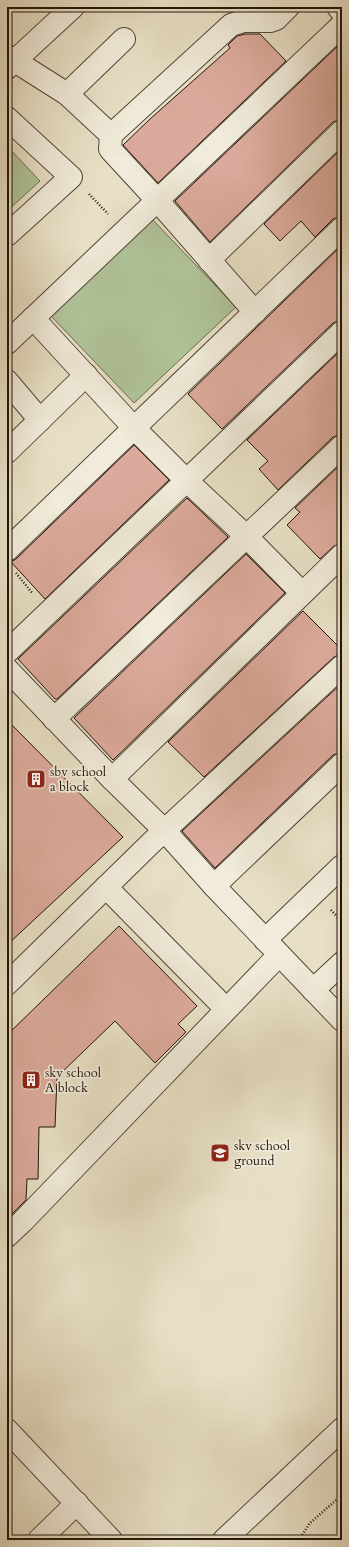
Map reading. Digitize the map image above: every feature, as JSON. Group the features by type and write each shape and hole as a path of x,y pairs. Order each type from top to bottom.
{"street":[{"path":"73,7 9,62 67,94 111,135"},
{"path":"255,312 157,200 110,149 111,135 231,25 243,21 270,21 276,19 288,7"},
{"path":"338,7 342,12"},
{"path":"7,343 342,25"},
{"path":"67,94 124,39"},
{"path":"7,118 71,177 7,235"},
{"path":"209,260 342,131"},
{"path":"9,559 134,428 342,228"},
{"path":"33,318 134,428 302,592"},
{"path":"7,652 342,332"},
{"path":"7,452 86,375"},
{"path":"7,381 40,420"},
{"path":"54,719 342,446"},
{"path":"112,779 302,592 342,555"},
{"path":"7,984 106,887 342,666"},
{"path":"7,669 112,779 165,831 214,886 342,1020"},
{"path":"214,886 342,765"},
{"path":"7,1236 29,1215 226,1009 272,947 342,866"},
{"path":"106,887 226,1009"},
{"path":"313,990 342,963"},
{"path":"224,1540 342,1429"},
{"path":"7,1430 111,1540"},
{"path":"39,1540 77,1503"}],"path":[{"path":"71,177 124,231"},
{"path":"9,559 48,613"},
{"path":"299,1540 310,1523 342,1495"}],"green space":[{"path":"7,146 40,181 7,211"},
{"path":"152,219 236,307 134,403 50,315"}],"building":[{"path":"245,34 260,34 286,61 158,183 123,145 230,48 228,45 237,36"},
{"path":"342,42 342,119 333,122 210,242 175,201"},
{"path":"342,148 342,216 333,219 315,237 301,221 280,241 264,224"},
{"path":"342,245 342,320 333,323 222,429 188,394"},
{"path":"342,349 342,434 333,437 278,490 259,469 268,461 247,440"},
{"path":"134,445 169,480 45,599 11,562 16,559"},
{"path":"342,463 342,543 334,546 320,559 287,525 300,512 295,508"},
{"path":"187,498 228,537 57,699 55,699 18,659"},
{"path":"246,554 285,593 113,760 74,718"},
{"path":"303,611 342,650 342,654 334,657 204,777 168,742"},
{"path":"342,683 342,752 333,755 215,868 182,831"},
{"name":"sbv school a block","path":"7,720 123,837 7,945"},
{"name":"skv school A block","path":"119,926 197,1006 178,1024 186,1032 155,1063 115,1021 57,1077 55,1127 39,1127 38,1179 27,1179 26,1200 7,1219 7,1035"}],"place":[{"name":"sbv school a block","path":"36,779"},
{"name":"skv school A block","path":"31,1080"},
{"name":"skv school ground","path":"220,1153"}]}
